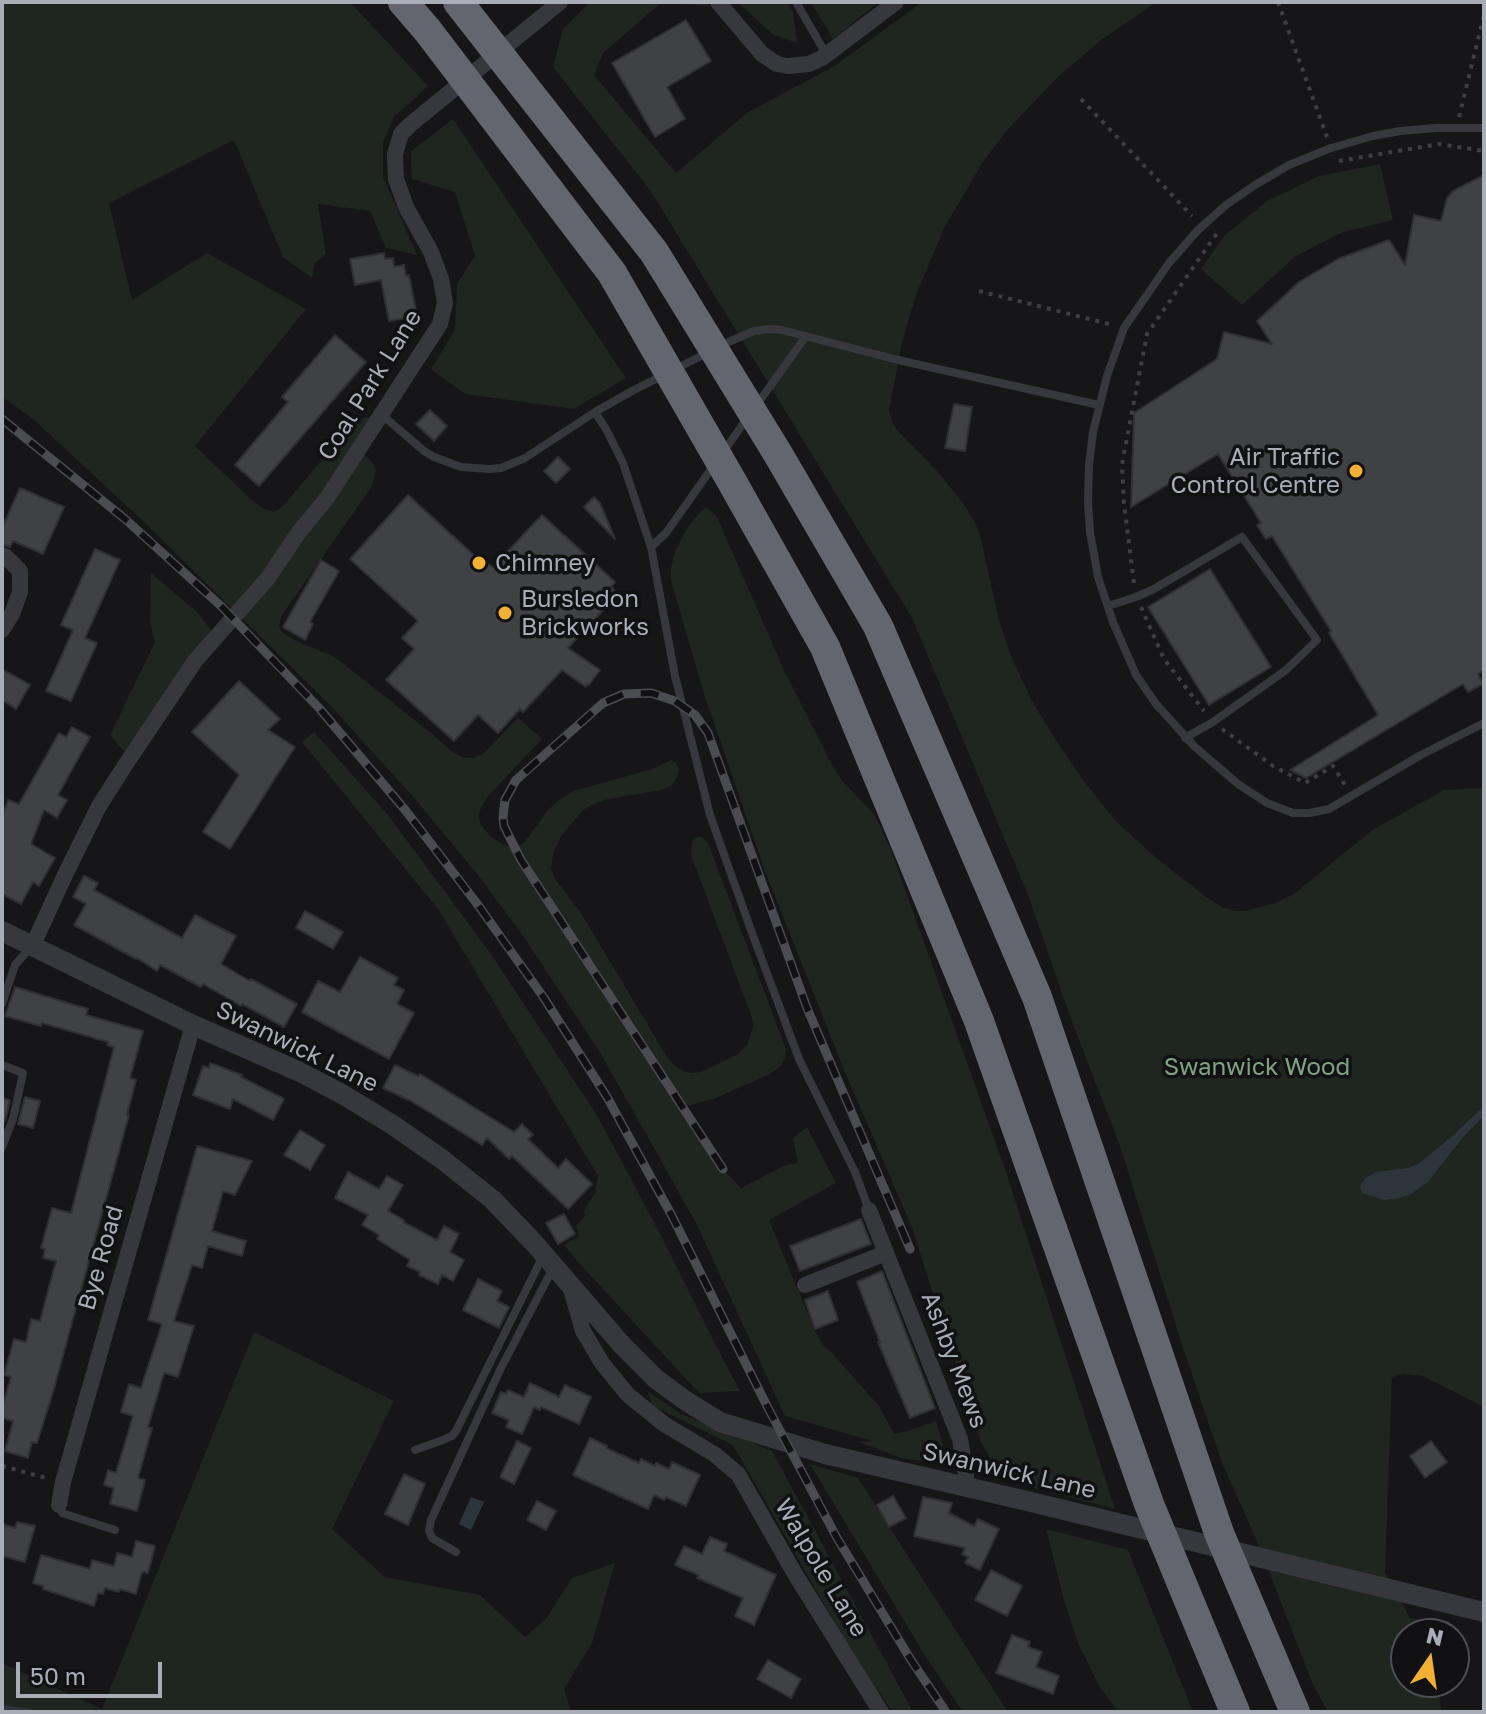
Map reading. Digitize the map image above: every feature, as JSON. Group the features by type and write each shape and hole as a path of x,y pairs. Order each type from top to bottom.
{"highway":[{"path":"403,2 612,273 825,647 979,1021 1149,1504 1235,1712"},
{"path":"458,2 654,252 778,454 878,626 1037,997 1219,1533 1295,1712"}],"street":[{"name":"Coal Park Lane","path":"32,947 99,806 195,661 268,578 327,498 440,324 445,303 441,279 396,179 396,146 401,134 560,2"},
{"path":"718,2 762,54 777,64 788,66 809,64 827,55 896,2"},
{"path":"2,555 20,571 20,592 2,630"},
{"name":"Swanwick Lane","path":"2,931 193,1025 300,1072 393,1125 493,1200 656,1379 720,1422 825,1454 1484,1612"},
{"name":"Bye Road","path":"59,1505 193,1025"},
{"name":"Ashby Mews","path":"869,1210 960,1439 965,1487"},
{"path":"805,1285 886,1253"},
{"name":"Swanwick Lane","path":"571,1288 583,1331 602,1363 628,1395 664,1424 714,1454"},
{"name":"Walpole Lane","path":"714,1454 738,1474 795,1574 881,1712"}],"lane":[{"path":"796,2 827,55"},
{"path":"1484,128 1393,132 1331,148 1289,165 1255,185 1202,227 1169,263 1124,328 1099,405 1090,452 1088,511 1096,566 1108,606 1136,675 1185,738 1238,784 1267,803 1286,812 1324,810 1484,723"},
{"path":"380,414 434,457 461,467 501,468 525,458 632,391 745,334 770,329 1099,405"},
{"path":"651,547 666,533 806,336"},
{"path":"595,412 623,463 651,547 675,676 710,815 799,1059 855,1172 869,1210"},
{"path":"1108,606 1136,597 1242,537 1317,640 1286,670 1185,738"},
{"path":"2,1004 15,965 32,947"},
{"path":"2,1065 23,1073 13,1119 2,1147"},
{"path":"415,1450 452,1436 456,1431 549,1261"},
{"path":"456,1552 432,1538 429,1530 434,1511 549,1261"},
{"path":"59,1505 62,1513 115,1530"}],"path":[{"path":"1278,2 1331,147"},
{"path":"1459,117 1484,15"},
{"path":"1081,99 1213,239"},
{"path":"1336,162 1439,144 1484,151"},
{"path":"1222,226 1147,334 1122,464 1136,597 1164,659 1213,722 1273,766 1305,783 1333,766 1352,797"},
{"path":"979,291 1147,334"},
{"path":"2,1466 63,1482"}],"green space":[{"path":"2,2 350,2 428,86 394,117 383,143 383,177 417,255 386,248 370,211 318,204 326,254 315,263 312,278 283,257 234,140 109,203 132,300 207,253 306,309 195,446 253,501 274,512 282,507 349,428 360,419 368,417 376,420 358,449 376,470 372,486 282,615 279,625 282,632 296,641 335,657 462,757 474,758 483,754 518,718 542,739 482,806 478,815 490,836 514,848 524,843 548,810 574,791 652,769 671,760 676,763 679,770 672,785 662,790 604,800 583,810 561,836 553,854 551,869 581,913 667,1057 683,1071 701,1072 738,1054 747,1045 753,1027 691,855 692,842 697,837 708,843 786,1049 781,1066 770,1074 716,1098 684,1107 723,1169 741,1188 784,1166 798,1163 793,1138 807,1127 836,1183 769,1220 823,1345 879,1406 894,1434 936,1421 943,1444 936,1457 928,1462 901,1458 859,1442 872,1441 785,1416 696,1223 601,1054 526,940 478,875 331,706 143,521 32,418 2,397"},
{"name":"Swanwick Wood","path":"590,2 662,2 603,53 594,75 676,173 747,113 836,65 922,2 1157,2 1101,40 1059,76 1008,129 983,162 945,226 916,295 902,342 889,411 897,430 937,471 975,522 1011,656 1031,699 1055,739 1114,819 1155,857 1222,907 1245,911 1276,903 1294,894 1371,831 1444,790 1484,788 1484,1106 1450,1138 1418,1164 1408,1168 1413,1193 1428,1182 1484,1116 1484,1407 1423,1376 1403,1374 1392,1377 1385,1572 1410,1618 1390,1618 1390,1698 1440,1698 1441,1712 1328,1712 1312,1682 1257,1541 1222,1463 1120,1146 1028,895 912,618 650,190 553,67 563,29"},
{"path":"662,2 705,2 709,6"},
{"path":"738,2 787,2 793,12 797,43 772,34"},
{"path":"811,2 879,2 833,39"},
{"path":"453,119 626,378 574,409 465,394 431,369 455,330 457,284 475,256 455,192 412,179 411,151"},
{"path":"1380,164 1393,220 1343,232 1296,256 1242,305 1201,269 1225,235 1267,201 1319,176"},
{"path":"706,508 717,517 783,668 833,767 875,815 891,850 1005,1169 1115,1509 1011,1482 998,1473 981,1442 911,1225 844,1070 765,871 705,697 671,581 671,568 675,551 688,527"},
{"path":"151,573 197,612 212,631 126,751 110,735 155,642 150,623"},
{"path":"314,732 388,815 491,954 597,1115 740,1391 699,1393 564,1245 579,1236 576,1226 585,1216 584,1210 595,1193 598,1176 438,909 302,742"},
{"path":"254,1332 394,1401 332,1529 385,1577 480,1595 525,1637 546,1619 572,1578 615,1563 592,1643 564,1689 571,1712 2,1712 2,1663 102,1709"},
{"path":"647,1391 681,1414 772,1451 913,1712 893,1712 858,1663 733,1445 653,1406"},
{"path":"810,1464 858,1478 1008,1712 963,1712 927,1659"},
{"path":"1046,1529 1128,1550 1193,1712 1118,1712 1099,1686 1078,1643"}],"shaded area":[{"path":"1484,1106 1484,1116 1428,1182 1413,1193 1384,1200 1362,1193 1360,1186 1366,1178 1376,1172 1418,1164"},
{"path":"471,1497 484,1502 471,1530 459,1524"}],"building":[{"path":"686,20 711,61 667,87 685,119 655,137 612,63"},
{"name":"Air Traffic Control Centre","path":"1484,175 1484,670 1478,674 1483,684 1468,692 1463,684 1306,778 1290,770 1378,715 1272,536 1266,539 1257,525 1261,523 1218,454 1131,507 1134,413 1217,359 1224,332 1272,344 1257,321 1299,282 1338,259 1389,240 1405,265 1414,215 1441,221 1447,198 1453,191"},
{"path":"384,253 385,259 393,258 394,267 404,265 417,316 389,321 381,280 355,285 350,259"},
{"path":"335,335 366,362 259,486 235,465 288,402 282,397"},
{"path":"954,404 972,407 965,451 945,448"},
{"path":"430,410 447,426 434,441 416,424"},
{"path":"558,457 570,469 556,483 544,471"},
{"path":"20,488 64,507 43,554 13,541 10,547 2,544 2,528"},
{"name":"Bursledon Brickworks","path":"408,495 477,558 493,567 542,515 615,582 611,587 618,594 568,648 600,670 589,685 586,687 562,670 523,712 520,709 498,733 478,715 454,741 386,680 414,649 402,638 418,621 350,559"},
{"path":"594,497 600,503 615,539 584,507"},
{"path":"95,549 120,560 85,638 97,643 71,701 46,691 73,630 61,625"},
{"path":"321,560 339,571 310,622 313,624 305,640 283,627"},
{"path":"1210,569 1271,667 1209,705 1148,607"},
{"path":"2,669 30,685 16,709 2,700"},
{"path":"239,681 280,719 268,730 295,747 230,849 203,832 239,775 192,732"},
{"path":"72,727 90,737 58,795 67,800 57,818 44,810 31,844 55,858 39,886 33,882 21,904 2,894 2,817 8,800 19,804 59,733 66,737"},
{"path":"84,876 98,883 94,890 182,938 195,915 236,936 221,964 297,1004 284,1027 160,965 157,971 74,925 86,904 73,897"},
{"path":"305,911 343,932 333,949 296,928"},
{"path":"360,957 398,978 394,985 404,990 397,1004 414,1013 389,1059 302,1012 318,981 340,992"},
{"path":"15,987 88,1009 86,1015 143,1031 130,1078 136,1080 129,1115 53,1392 37,1443 32,1442 28,1458 5,1451 13,1421 2,1418 11,1377 4,1375 14,1339 26,1342 31,1319 40,1321 56,1261 43,1258 45,1249 41,1248 52,1208 71,1213 114,1047 107,1045 108,1042 42,1023 41,1026 5,1016"},
{"path":"210,1063 242,1075 284,1099 273,1120 233,1099 230,1109 193,1095 203,1066 209,1068"},
{"path":"395,1065 418,1076 420,1074 514,1132 522,1124 533,1135 528,1139 558,1168 566,1159 592,1184 568,1209 512,1156 509,1159 487,1138 482,1145 411,1101 383,1088"},
{"path":"25,1097 40,1101 33,1128 18,1124"},
{"path":"2,1098 10,1100 5,1121 2,1120"},
{"path":"300,1130 325,1145 310,1170 284,1155"},
{"path":"197,1146 252,1161 235,1195 223,1191 212,1231 246,1241 242,1256 208,1246 202,1268 192,1265 174,1321 194,1326 178,1377 164,1373 148,1427 152,1428 138,1478 145,1480 137,1511 110,1504 114,1488 104,1485 108,1470 116,1473 133,1416 121,1412 129,1384 141,1388 162,1324 148,1320"},
{"path":"348,1172 379,1189 387,1176 403,1185 388,1211 403,1222 437,1240 444,1226 459,1234 450,1252 464,1260 453,1281 442,1275 438,1284 419,1275 420,1272 407,1266 410,1260 377,1239 379,1235 362,1225 368,1215 335,1198"},
{"path":"564,1214 575,1234 558,1244 546,1223"},
{"path":"861,1219 871,1244 800,1271 790,1246"},
{"path":"882,1271 935,1408 910,1418 857,1282"},
{"path":"478,1279 502,1291 497,1301 509,1307 499,1328 463,1310"},
{"path":"828,1291 838,1320 815,1329 805,1300"},
{"path":"530,1383 559,1397 565,1385 591,1397 579,1424 541,1407 540,1410 534,1407 522,1434 506,1427 509,1420 492,1413 501,1392 506,1394 508,1390 524,1397"},
{"path":"590,1438 639,1463 641,1459 669,1469 672,1462 700,1475 686,1506 654,1495 648,1509 573,1475"},
{"path":"517,1441 531,1448 514,1484 500,1477"},
{"path":"1431,1441 1447,1462 1425,1478 1410,1456"},
{"path":"404,1474 425,1484 408,1525 385,1514"},
{"path":"893,1496 906,1518 889,1527 877,1505"},
{"path":"923,1497 952,1503 949,1513 974,1526 978,1519 999,1529 980,1570 965,1563 968,1557 962,1554 965,1548 914,1536"},
{"path":"537,1501 556,1511 546,1530 527,1520"},
{"path":"17,1522 35,1526 25,1562 2,1556 2,1524 15,1528"},
{"path":"710,1537 727,1544 724,1551 776,1575 754,1625 735,1616 743,1598 675,1565 684,1546 702,1554"},
{"path":"136,1541 155,1546 148,1573 142,1572 136,1594 105,1588 103,1594 98,1593 94,1606 33,1583 41,1555 90,1569 92,1560 114,1566 117,1553 132,1557"},
{"path":"991,1570 1022,1586 1007,1616 975,1600"},
{"path":"1012,1635 1030,1642 1028,1647 1042,1652 1036,1667 1059,1676 1053,1694 996,1673"},
{"path":"768,1660 801,1679 791,1698 757,1679"}],"waterway":[{"path":"2,1708 30,1712"}],"railway":[{"path":"2,419 125,519 222,607 319,708 406,811 478,905 544,998 607,1097 672,1216 837,1538 946,1712"},
{"path":"723,1169 521,860 504,826 505,800 516,780 603,703 624,694 651,693 675,701 695,715 708,733 807,1008 910,1249"}],"place":[{"name":"Air Traffic Control Centre","path":"1356,471"},
{"name":"Chimney","path":"479,563"},
{"name":"Bursledon Brickworks","path":"505,613"}]}
